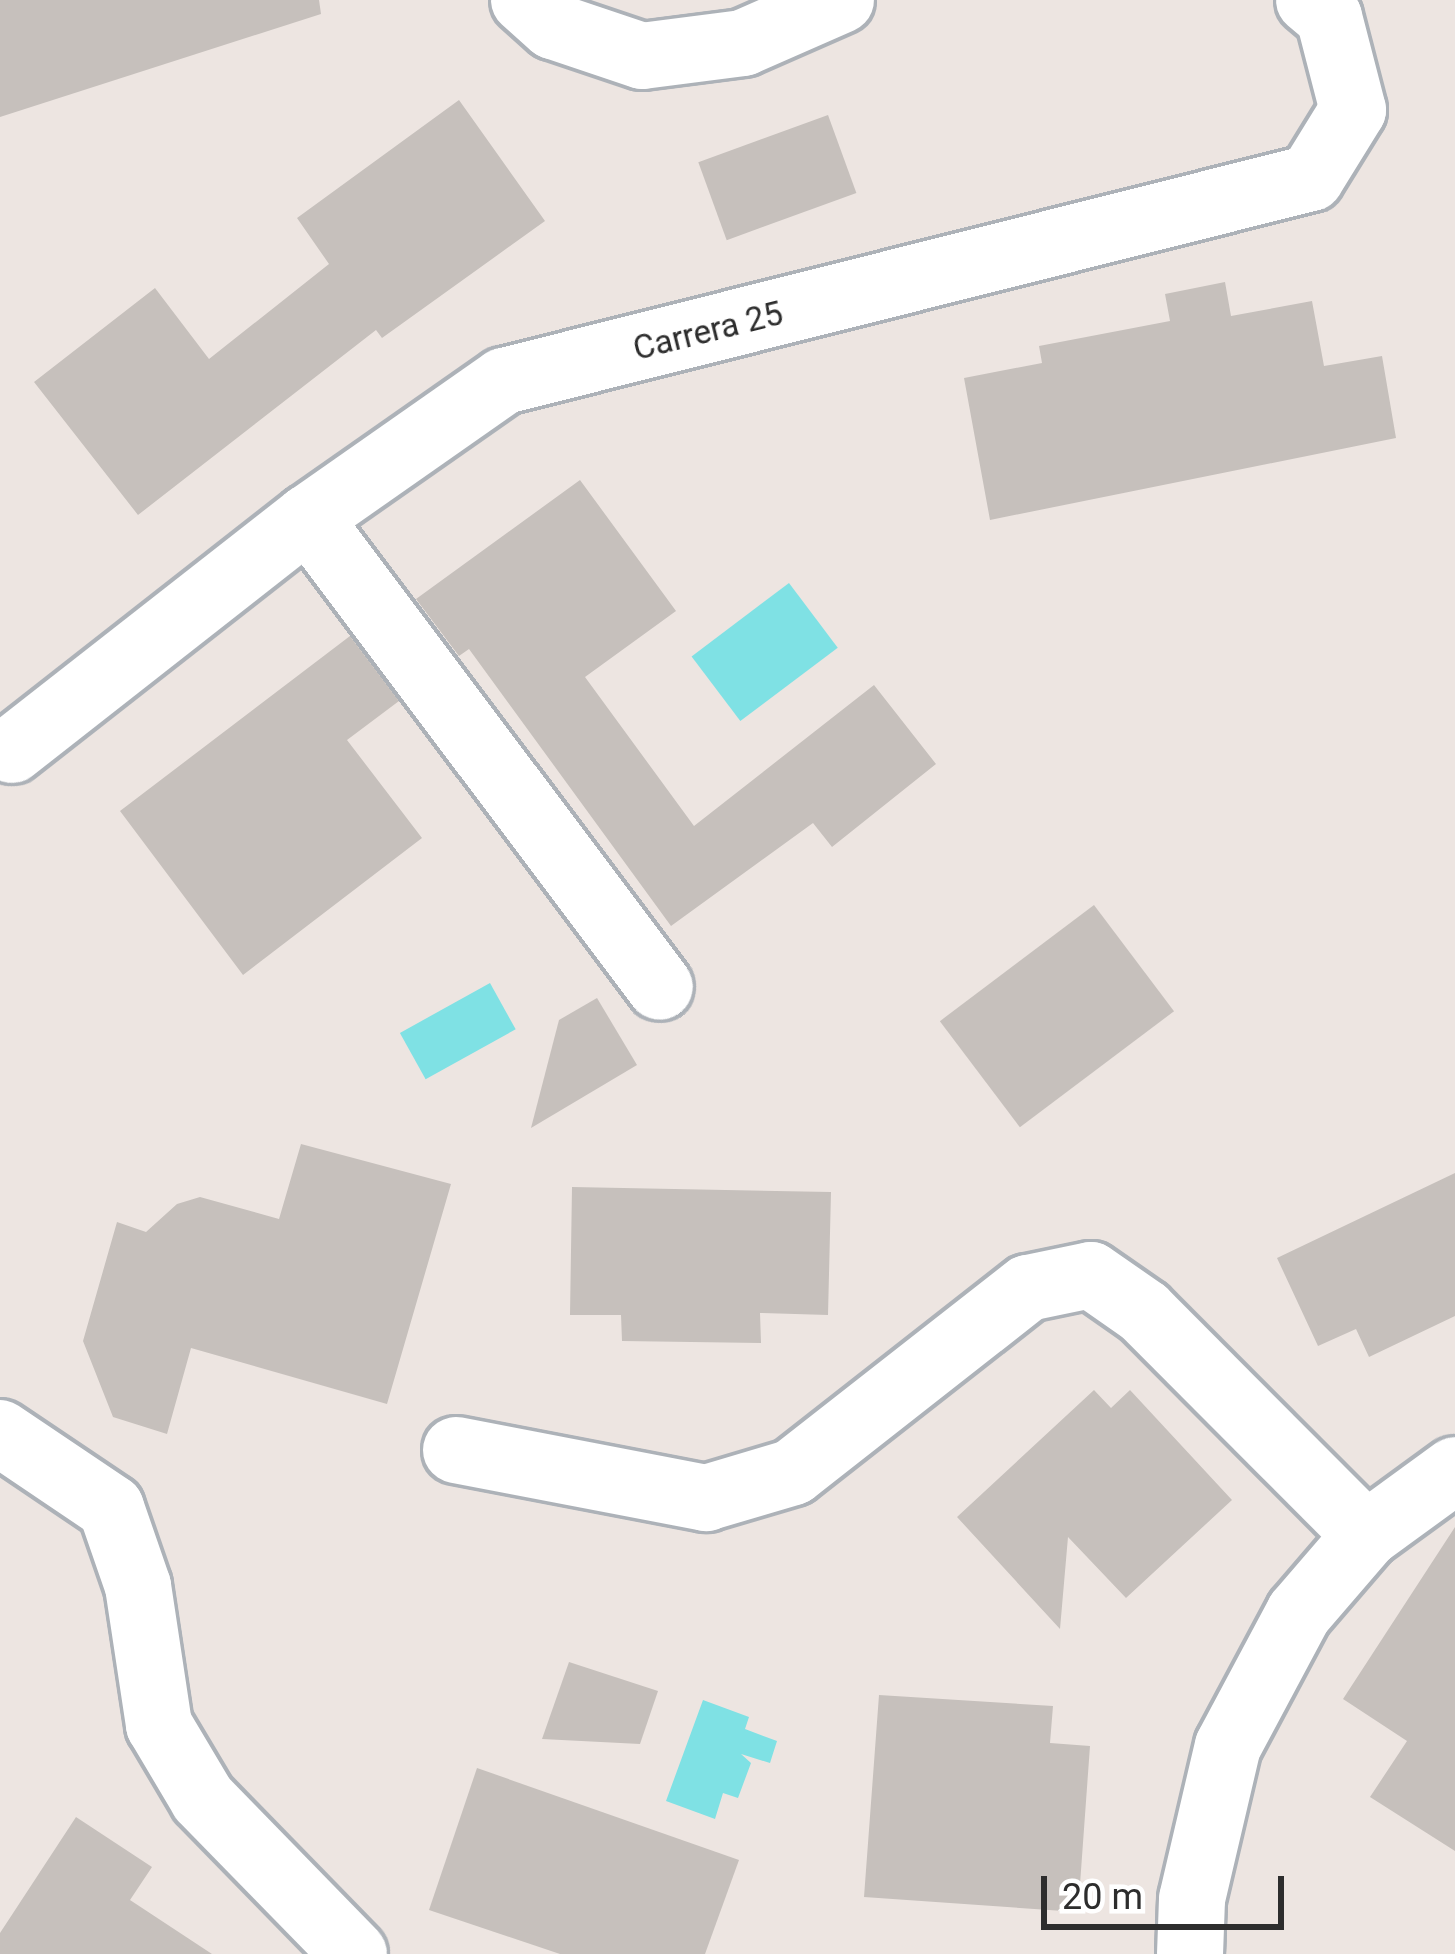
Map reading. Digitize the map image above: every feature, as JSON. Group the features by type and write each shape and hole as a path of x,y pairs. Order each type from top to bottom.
{"street":[{"path":"524,0 553,26 642,56 743,43 841,0"},
{"name":"Carrera 25","path":"12,750 308,518 504,381 1311,178 1353,110 1329,17 1309,0"},
{"path":"308,518 660,987"},
{"path":"456,1450 706,1498 794,1472 1028,1288 1091,1275 1144,1312 1366,1535"},
{"path":"0,1433 111,1508 138,1586 159,1725 202,1798 354,1954"},
{"path":"1190,1954 1192,1899 1228,1746 1298,1613 1366,1535 1455,1470"}],"water":[{"path":"789,583 838,648 740,721 692,656"},
{"path":"490,983 516,1029 426,1079 400,1033"},
{"path":"703,1700 749,1717 745,1729 777,1741 770,1763 741,1754 751,1763 738,1798 723,1793 715,1819 666,1801"}],"building":[{"path":"0,0 319,0 321,14 0,117"},
{"path":"459,100 545,221 382,338 376,330 138,515 34,382 155,288 209,359 329,264 297,218"},
{"path":"828,115 856,193 727,240 698,162"},
{"path":"1225,282 1231,316 1312,301 1324,366 1382,356 1396,438 990,520 964,378 1042,363 1039,346 1170,321 1165,294"},
{"path":"580,480 676,611 585,677 694,826 874,685 936,764 832,847 813,823 671,926 469,649 459,656 416,599"},
{"path":"350,636 399,701 347,740 422,838 243,975 120,811"},
{"path":"1094,905 1174,1011 1020,1127 940,1021"},
{"path":"597,998 637,1065 531,1128 559,1020"},
{"path":"301,1144 451,1184 387,1404 191,1348 167,1434 113,1417 83,1341 117,1222 146,1232 177,1204 200,1197 279,1219"},
{"path":"1455,1173 1455,1316 1369,1357 1356,1329 1318,1346 1277,1258"},
{"path":"572,1187 831,1192 828,1315 760,1313 761,1343 622,1341 621,1315 570,1315"},
{"path":"1094,1390 1111,1408 1130,1390 1232,1500 1126,1598 1068,1537 1060,1629 957,1517"},
{"path":"1455,1527 1455,1851 1370,1797 1407,1741 1343,1699"},
{"path":"569,1662 658,1691 640,1744 542,1739"},
{"path":"879,1695 1053,1706 1050,1743 1090,1746 1078,1912 864,1897"},
{"path":"477,1768 739,1860 705,1954 560,1954 429,1910"},
{"path":"76,1817 152,1867 130,1900 212,1954 0,1954 0,1933"}]}
